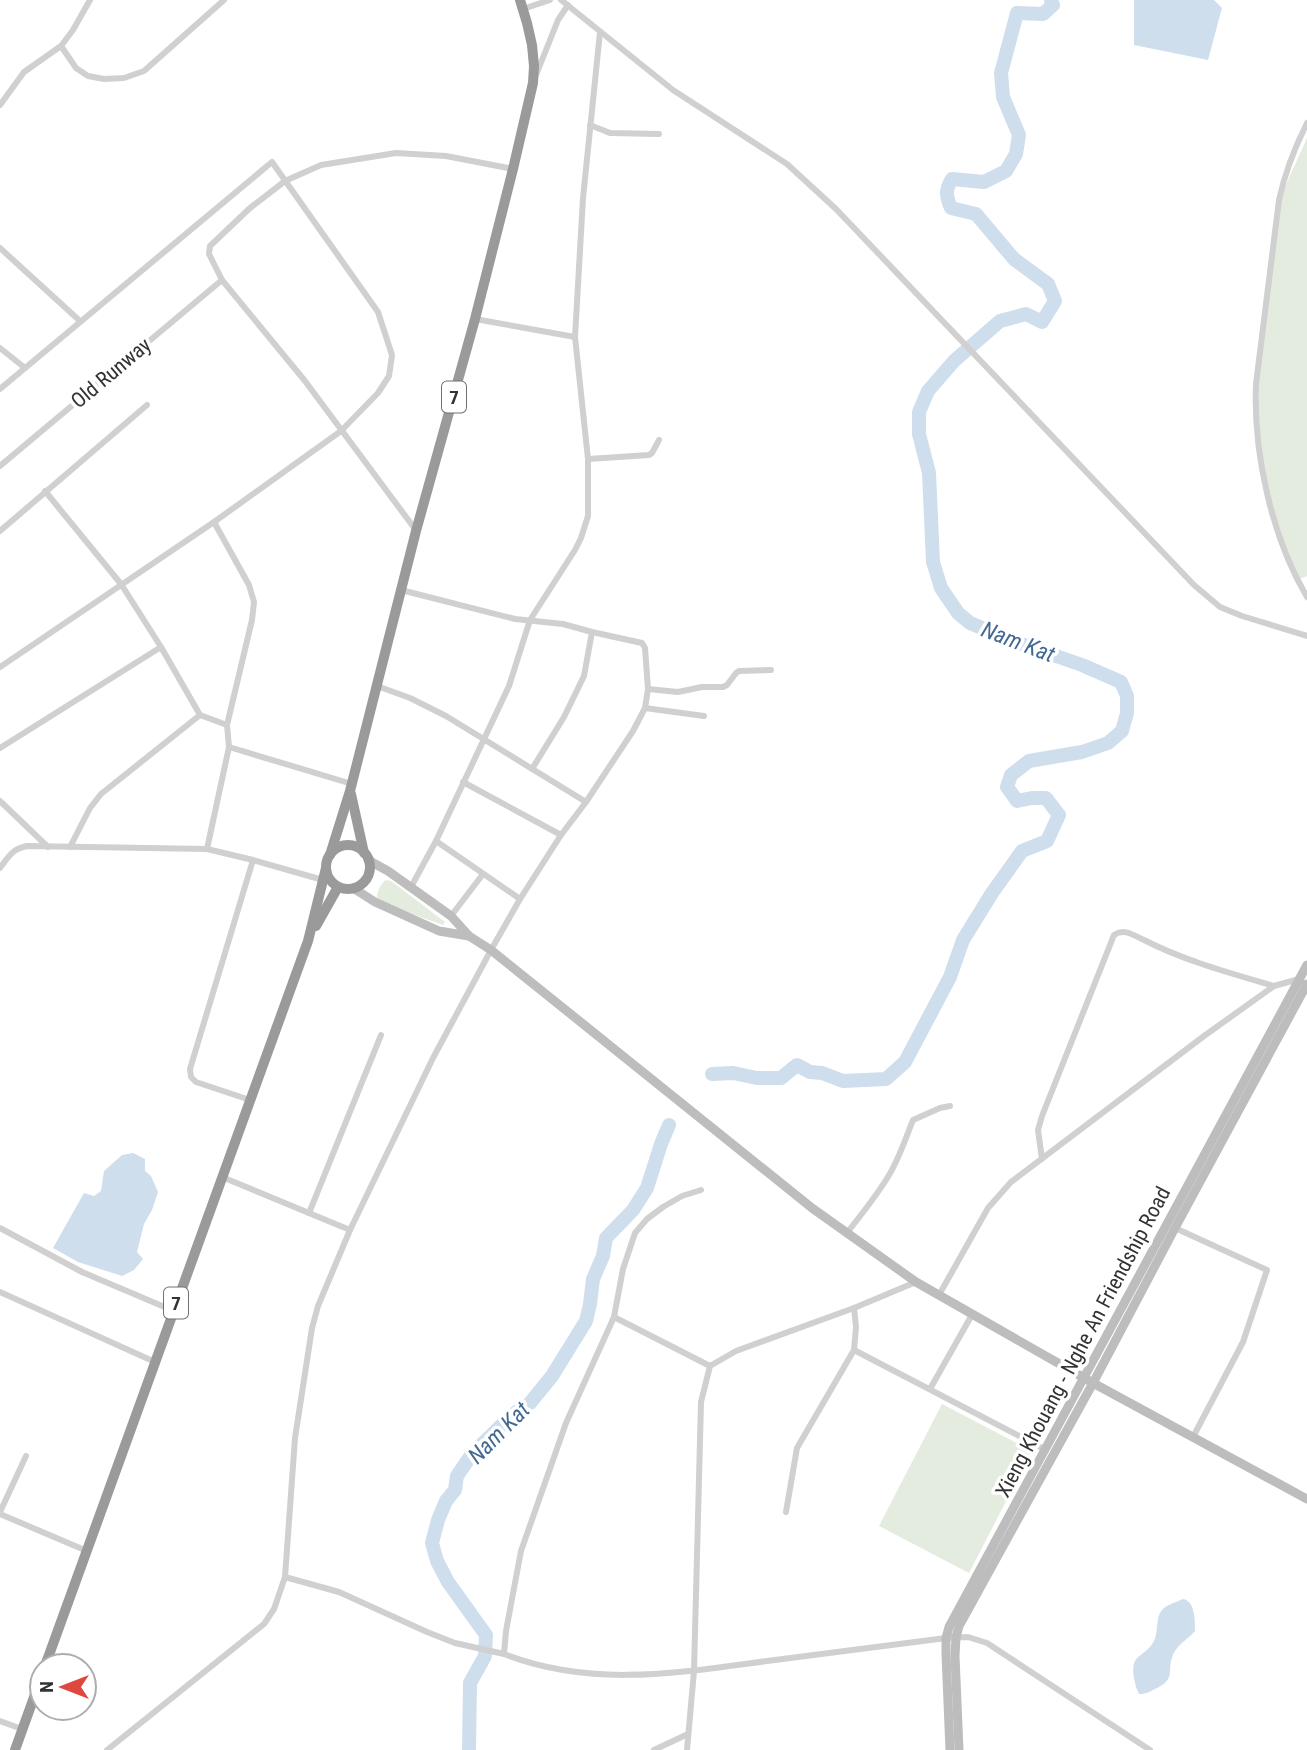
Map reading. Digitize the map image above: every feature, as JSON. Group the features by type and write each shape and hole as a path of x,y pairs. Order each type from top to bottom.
{"highway":[{"name":"7","path":"50,1652 308,941 475,319 533,83 532,45 521,5"},
{"name":"7","path":"351,787 366,856"},
{"path":"327,868 329,877 338,887 343,888 358,886 366,880 369,870 366,856 355,846 345,846 330,855"},
{"name":"7","path":"308,941 338,887"},
{"path":"15,1750 28,1713"}],"street":[{"path":"0,105 24,72 61,46 90,0"},
{"path":"61,46 76,68 88,76 104,79 124,78 144,71 223,0"},
{"path":"521,5 550,0"},
{"path":"561,0 673,90 787,164 836,209 1194,585 1220,607 1307,636"},
{"path":"533,83 558,20 568,5"},
{"path":"411,887 436,841 509,687 530,620 581,538 588,516 588,459 575,337 583,198 600,32"},
{"path":"1307,123 1294,148 1279,200 1254,410 1259,455 1268,498 1281,540 1296,578 1307,597"},
{"path":"590,125 610,133 659,134"},
{"path":"416,531 305,381 222,280 209,254 210,246 250,208 285,181 321,165 396,153 446,156 513,169"},
{"path":"0,389 272,162 378,312 393,355 389,376 378,393 341,431 214,522 0,667"},
{"path":"0,248 80,321"},
{"name":"Old Runway","path":"0,466 222,280"},
{"path":"475,319 575,337"},
{"path":"0,348 25,368"},
{"path":"0,531 147,405"},
{"path":"588,459 649,455 659,440"},
{"path":"45,491 121,583 200,715 227,725"},
{"path":"207,849 229,747 227,725 254,601 249,585 214,522"},
{"path":"107,1750 264,1624 274,1609 285,1577 295,1438 312,1328 318,1306 350,1230 433,1058 491,950 520,899 633,731 645,708 648,689 645,648 642,643 563,624 515,619 401,590"},
{"path":"532,769 564,717 584,676 592,632"},
{"path":"0,748 161,647"},
{"path":"648,689 678,692 702,687 723,687 739,671 771,670"},
{"path":"377,686 410,698 446,716 586,802"},
{"path":"645,708 704,716"},
{"path":"70,848 90,808 101,794 200,715"},
{"path":"229,747 351,787"},
{"path":"463,782 561,835"},
{"path":"0,800 48,847"},
{"path":"436,841 520,899"},
{"path":"0,868 10,853 27,846 207,849 323,880"},
{"path":"366,856 451,916 469,936 491,950 812,1208 916,1282 1093,1383 1307,1499"},
{"path":"250,1100 197,1082 191,1077 190,1069 253,860"},
{"path":"451,916 483,874"},
{"path":"354,888 375,902 439,931 469,936"},
{"path":"1042,1159 1038,1130 1042,1116 1114,935 1125,931 1154,946 1213,968 1274,986 1305,984"},
{"name":"Xieng Khouang - Nghe An Friendship Road","path":"958,1750 951,1638 1093,1383 1305,984 1307,965"},
{"name":"Xieng Khouang - Nghe An Friendship Road","path":"950,1750 953,1620 1084,1378 1305,984"},
{"path":"939,1295 988,1208 1011,1182 1274,986"},
{"path":"309,1213 381,1035"},
{"path":"846,1233 887,1179 913,1120 950,1106"},
{"path":"222,1177 350,1230"},
{"path":"504,1654 521,1551 566,1423 614,1317 623,1269 635,1233 663,1207 682,1196 701,1190"},
{"path":"0,1228 82,1272 174,1311"},
{"path":"1175,1228 1268,1270 1243,1342 1192,1437"},
{"path":"687,1750 694,1671 701,1402 710,1366 736,1351 916,1282"},
{"path":"0,1292 155,1362"},
{"path":"786,1511 797,1448 854,1350 854,1308"},
{"path":"930,1389 973,1313"},
{"path":"614,1317 710,1366"},
{"path":"854,1350 1045,1450"},
{"path":"26,1456 0,1513 87,1551"},
{"path":"285,1577 339,1592 455,1643 583,1674 624,1676 694,1671 968,1637 987,1643 1150,1750"},
{"path":"0,1721 22,1729"},
{"path":"654,1750 688,1734"}],"shaded area":[{"path":"1307,138 1307,576 1297,580 1268,498 1254,410 1279,200"},
{"path":"386,880 445,922 443,925 381,903 377,894"},
{"path":"942,1404 1032,1451 969,1573 879,1526"}],"water":[{"path":"1134,0 1214,0 1222,8 1208,60 1134,45"},
{"path":"133,1153 145,1159 145,1171 151,1176 158,1192 144,1224 137,1252 143,1259 134,1270 122,1276 78,1262 53,1248 84,1193 94,1196 101,1191 104,1171 122,1155"},
{"path":"1183,1599 1192,1607 1195,1631 1175,1651 1167,1681 1149,1692 1139,1694 1134,1678 1134,1664 1154,1641 1163,1609"}],"waterway":[{"name":"Nam Kat","path":"712,1074 733,1073 757,1078 781,1078 797,1065 810,1072 822,1073 843,1081 886,1079 905,1062 950,977 963,940 992,893 1022,851 1047,841 1059,815 1046,798 1017,801 1007,787 1011,775 1029,761 1082,752 1108,743 1122,731 1127,713 1127,696 1121,682 970,623 958,613 941,588 933,562 929,473 919,434 919,412 928,391 954,361 1000,321 1026,314 1042,322 1055,301 1048,284 1014,259 976,214 951,208 947,193 952,179 984,182 1006,171 1016,154 1019,135 1003,97 1001,73 1017,13 1043,14 1053,5 1051,0"},
{"name":"Nam Kat","path":"469,1750 470,1683 485,1656 486,1635 448,1582 437,1561 432,1543 438,1520 446,1501 455,1490 457,1476 472,1454 512,1415 530,1403 552,1376 586,1321 593,1279 603,1256 606,1238 633,1210 647,1188 669,1125"}]}
